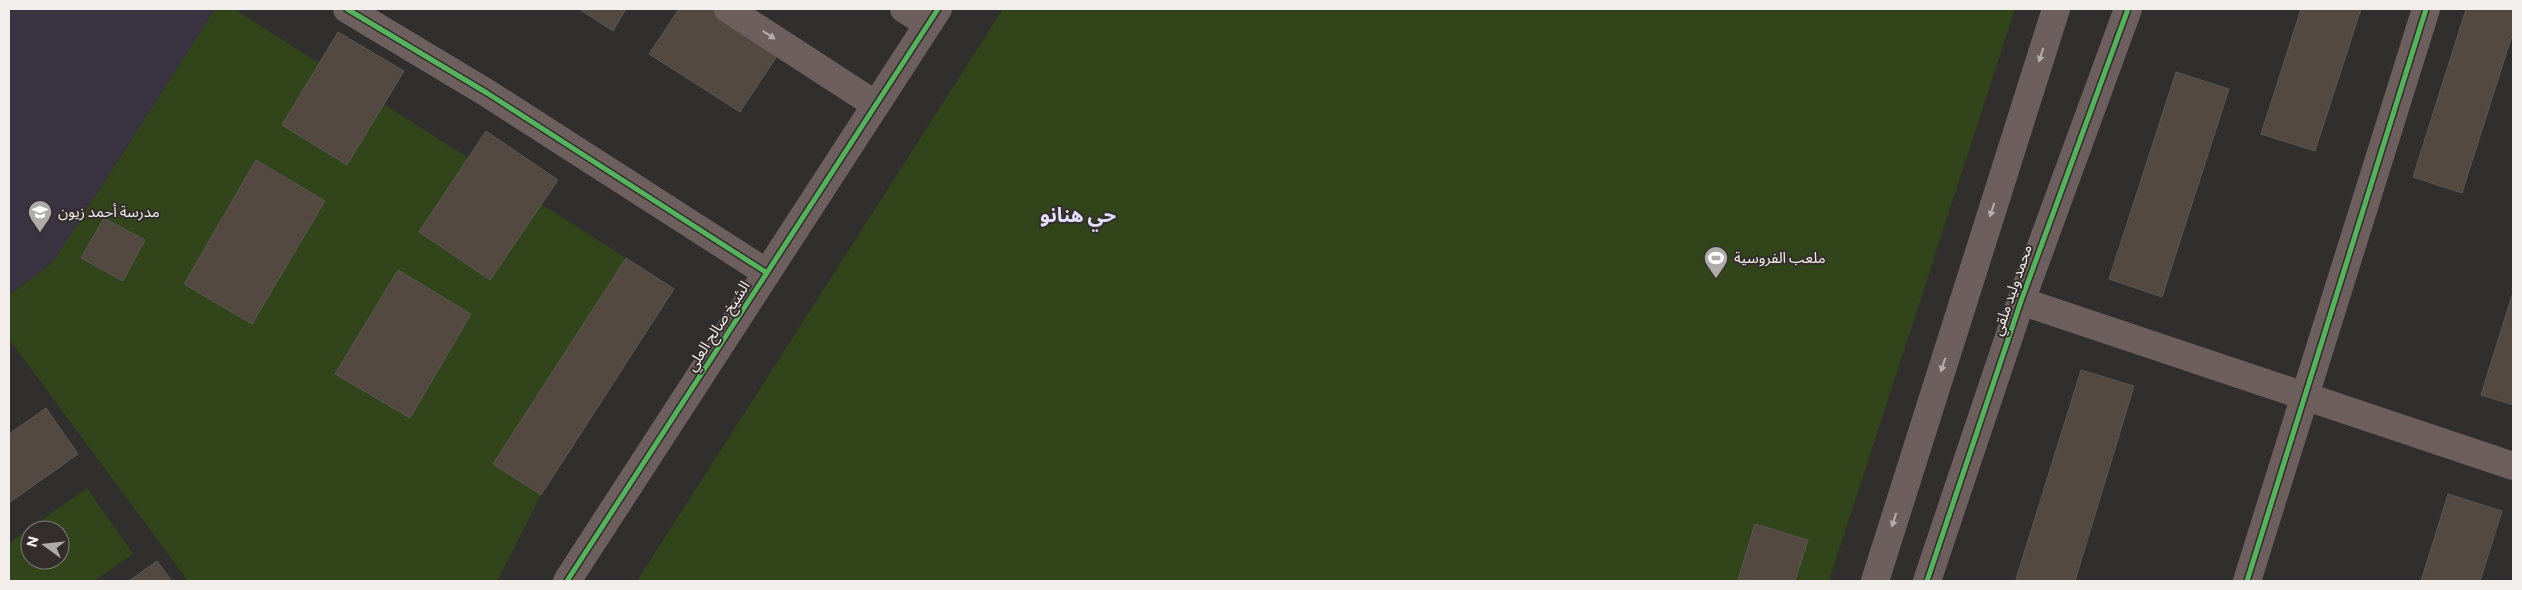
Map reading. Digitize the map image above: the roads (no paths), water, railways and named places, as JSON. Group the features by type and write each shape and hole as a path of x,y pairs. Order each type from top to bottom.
{"street":[{"path":"348,9 488,93 767,273"},
{"path":"728,9 876,105"},
{"path":"904,9 933,16"},
{"path":"1875,581 2056,9"},
{"name":"محمد وليد ملقي","path":"1928,581 2021,302 2128,9"},
{"path":"2248,581 2426,9"},
{"name":"الشيخ صالح العلي","path":"567,581 933,16"},
{"path":"2021,302 2513,466"}],"place":[{"name":"مدرسة أحمد زيون","path":"40,233"},
{"name":"ملعب الفروسية","path":"1716,279"}],"district":[{"name":"حي هنانو","path":"1078,215"}]}
